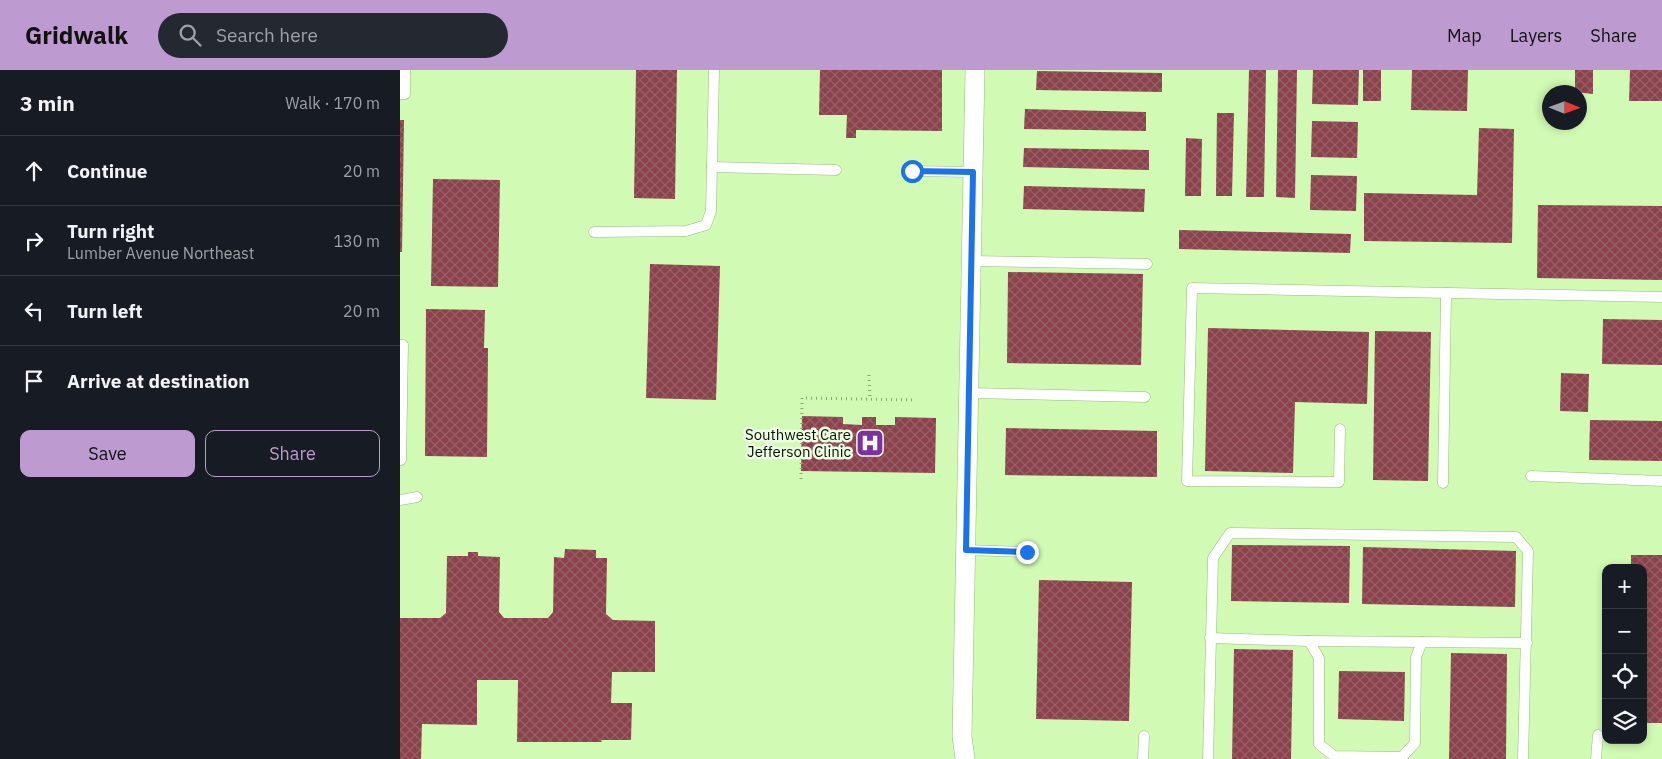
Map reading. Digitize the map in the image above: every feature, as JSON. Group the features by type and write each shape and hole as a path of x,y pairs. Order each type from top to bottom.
{"street":[{"path":"966,759 962,736 975,70"}],"lane":[{"path":"400,94 405,94 406,70"},
{"path":"594,232 686,231 706,224 711,211 714,70"},
{"path":"712,167 836,170"},
{"path":"912,171 973,172"},
{"path":"971,261 1147,264"},
{"path":"1340,429 1338,482 1187,481 1192,288 1662,297"},
{"path":"1443,483 1446,293"},
{"path":"400,345 403,345 401,460"},
{"path":"969,393 1145,398"},
{"path":"1531,476 1662,481"},
{"path":"400,500 417,497"},
{"path":"1208,759 1212,558 1230,533 1516,537 1528,551 1523,759"},
{"path":"966,550 1027,552"},
{"path":"1210,638 1526,643"},
{"path":"1309,641 1318,658 1319,744 1334,756 1367,758 1402,757 1415,743 1416,657 1422,642"},
{"path":"1596,759 1598,735"},
{"path":"1143,759 1144,736"}],"path":[{"path":"869,375 870,399"},
{"path":"801,479 802,398 915,400"}],"building":[{"path":"636,70 677,70 675,199 634,198"},
{"path":"820,70 942,70 942,131 856,130 856,138 846,138 847,115 819,115"},
{"path":"1249,70 1266,70 1264,197 1246,197"},
{"path":"1278,70 1297,70 1295,198 1276,197"},
{"path":"1313,70 1359,70 1358,105 1312,104"},
{"path":"1363,70 1381,70 1381,101 1363,101"},
{"path":"1412,70 1468,70 1467,111 1411,110"},
{"path":"1575,70 1593,70 1593,94 1587,93 1587,85 1575,85"},
{"path":"1630,70 1662,70 1662,101 1629,101"},
{"path":"1037,71 1162,73 1162,92 1036,90"},
{"path":"1025,109 1146,112 1146,131 1024,129"},
{"path":"1217,113 1234,113 1232,196 1216,196"},
{"path":"400,120 404,120 402,252 400,252"},
{"path":"1312,121 1358,122 1357,158 1311,157"},
{"path":"1479,128 1514,129 1512,243 1364,241 1364,193 1477,195"},
{"path":"1186,138 1202,139 1201,196 1185,196"},
{"path":"1024,148 1149,150 1149,170 1023,167"},
{"path":"1311,175 1357,176 1356,211 1310,210"},
{"path":"433,179 500,180 498,287 431,286"},
{"path":"1024,186 1145,189 1144,212 1023,209"},
{"path":"1538,205 1662,206 1662,280 1537,278"},
{"path":"1179,230 1351,234 1350,253 1179,249"},
{"path":"650,264 720,266 716,400 646,398"},
{"path":"1008,272 1143,274 1141,365 1007,363"},
{"path":"426,309 485,310 484,348 488,348 487,457 425,456"},
{"path":"1603,319 1662,320 1662,365 1602,364"},
{"path":"1208,328 1369,332 1367,404 1295,402 1293,473 1205,471"},
{"path":"1375,331 1431,332 1428,481 1373,480"},
{"path":"1561,373 1589,374 1588,412 1560,411"},
{"path":"802,416 843,417 843,424 862,425 862,417 876,417 876,425 895,425 895,417 936,418 935,473 801,471"},
{"path":"1590,420 1662,421 1662,461 1589,460"},
{"path":"1006,428 1157,431 1157,477 1005,475"},
{"path":"1232,545 1350,546 1349,603 1231,601"},
{"path":"1363,547 1516,551 1515,607 1362,604"},
{"path":"565,549 596,550 596,558 607,558 606,614 613,620 655,621 655,672 612,672 611,703 632,703 631,740 517,742 518,680 477,680 477,725 422,724 421,759 400,759 400,618 440,618 446,613 447,556 468,556 468,552 478,552 478,556 500,557 499,612 504,618 548,618 553,612 554,557 564,558"},
{"path":"1631,555 1662,555 1662,723 1647,723 1647,564 1631,564"},
{"path":"1039,580 1132,582 1129,721 1036,719"},
{"path":"1234,649 1293,650 1291,759 1232,759"},
{"path":"1451,653 1507,654 1506,759 1449,759"},
{"path":"1339,671 1405,672 1404,721 1338,719"}],"place":[{"name":"Southwest Care Jefferson Clinic","path":"870,443"}],"route":[{"path":"912,171 973,172 966,550 1027,552"}]}
